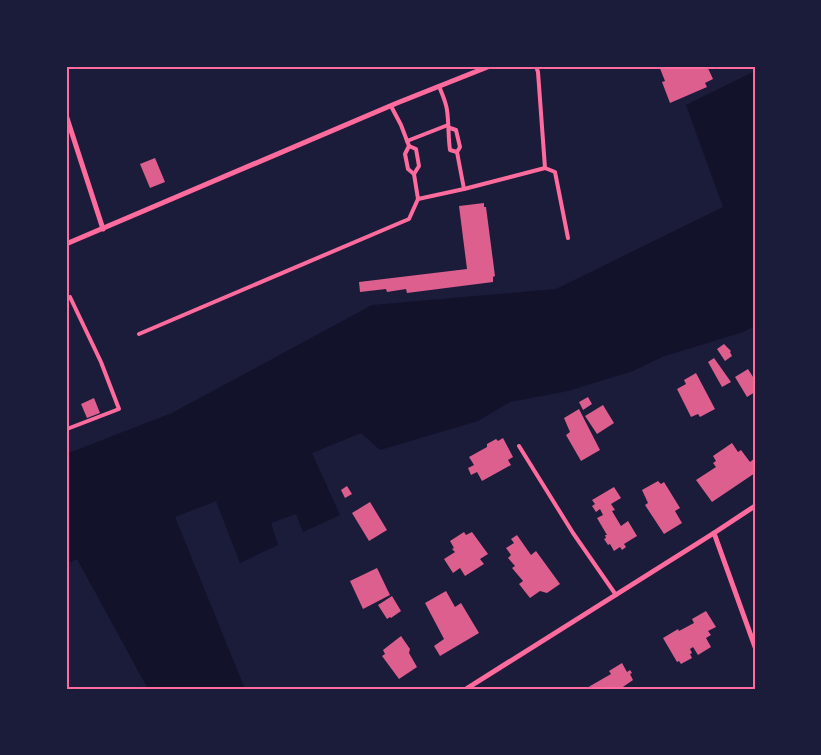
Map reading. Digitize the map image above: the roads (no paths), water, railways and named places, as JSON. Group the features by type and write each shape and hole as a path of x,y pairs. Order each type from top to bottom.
{"street":[{"path":"66,244 490,66"},
{"path":"66,115 103,229"},
{"path":"466,689 755,506"},
{"path":"714,533 755,647"}],"lane":[{"path":"536,66 545,168"},
{"path":"439,86 446,107 449,126 447,134 450,150 456,152"},
{"path":"140,334 409,219 418,199 414,174 419,166 416,149 409,146 391,106"},
{"path":"407,141 449,126 456,130 460,148 456,152"},
{"path":"409,146 405,154 408,169 414,174"},
{"path":"456,152 464,189"},
{"path":"418,199 545,168 555,172 568,238"},
{"path":"66,299 70,297 101,362 119,408 66,428"},
{"path":"519,446 573,533 616,595"}]}
